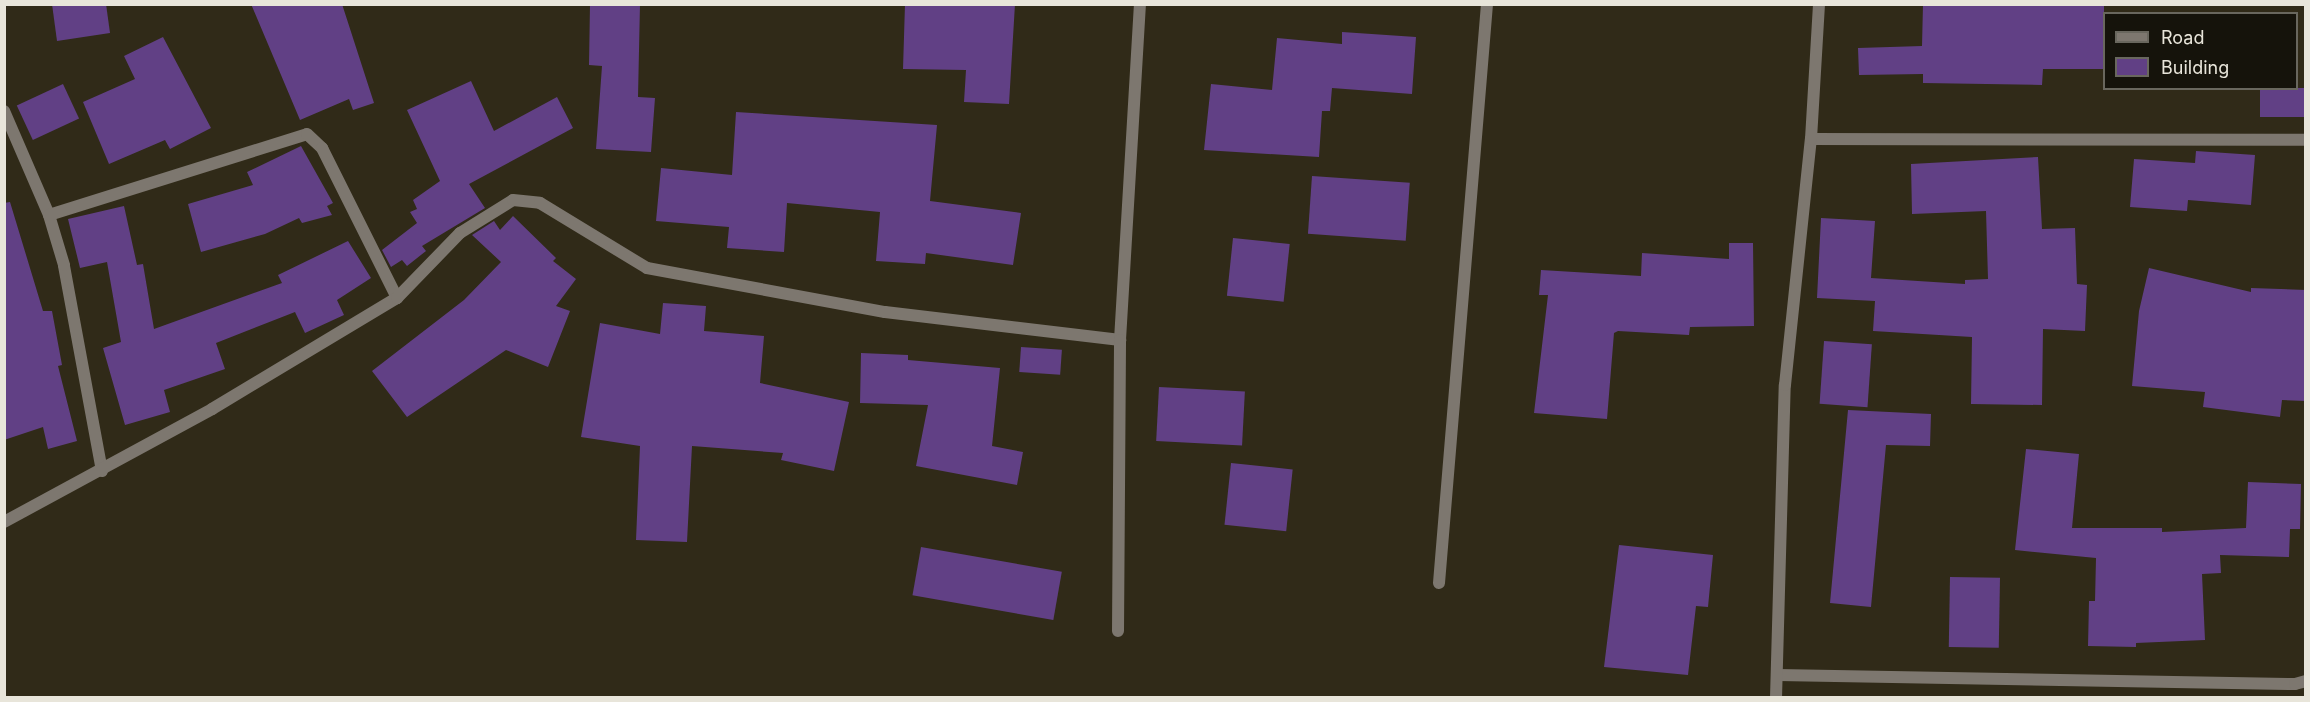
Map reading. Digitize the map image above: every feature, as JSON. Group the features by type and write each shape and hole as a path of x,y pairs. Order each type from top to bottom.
{"street":[{"path":"1118,631 1120,340 1140,4"},
{"path":"1439,584 1487,4"},
{"path":"1776,698 1785,385 1811,139 1819,4"},
{"path":"4,111 49,215 64,265 102,471"},
{"path":"49,215 307,134 322,148 397,298"},
{"path":"1811,139 2306,140"},
{"path":"4,522 102,471 397,298 460,233 513,200 540,203 647,268 885,312 1120,340"},
{"path":"1777,675 2295,684 2306,681"}],"building":[{"path":"52,4 106,4 110,33 57,41"},
{"path":"251,4 342,4 374,103 353,110 349,99 300,120"},
{"path":"590,4 640,4 638,97 655,98 651,152 596,149 602,66 589,65"},
{"path":"905,4 1015,4 1009,104 964,102 966,70 903,69"},
{"path":"1923,4 2104,4 2103,69 2043,69 2042,85 1923,83 1923,74 1859,75 1858,48 1922,46"},
{"path":"1342,32 1416,37 1412,94 1332,88 1330,111 1322,111 1319,157 1204,150 1211,84 1272,90 1277,38 1342,44"},
{"path":"163,37 211,128 170,149 165,140 109,164 83,102 135,79 124,56"},
{"path":"471,81 494,131 557,97 573,128 469,184 485,208 422,246 426,251 407,266 402,260 391,267 382,250 417,223 410,212 417,209 413,200 440,181 407,110"},
{"path":"63,84 79,118 33,140 17,106"},
{"path":"2306,88 2306,117 2260,117 2260,90"},
{"path":"736,112 937,125 930,201 1021,213 1013,265 926,253 925,264 876,261 880,212 787,203 784,252 727,248 729,227 656,221 661,168 732,175"},
{"path":"301,146 333,203 327,206 332,215 302,223 299,218 265,234 201,252 188,204 253,185 247,172"},
{"path":"2196,151 2255,155 2251,205 2188,200 2187,211 2130,207 2134,159 2195,163"},
{"path":"2038,157 2042,229 2075,228 2077,284 2087,285 2085,331 2043,329 2042,405 1971,404 1972,337 1873,331 1875,301 1817,298 1821,218 1875,221 1871,278 1965,284 1965,280 1988,279 1986,211 1912,214 1911,164"},
{"path":"1312,176 1410,183 1406,241 1308,234"},
{"path":"10,202 43,311 52,311 62,365 58,366 77,441 48,449 43,427 4,440 4,203"},
{"path":"124,206 137,265 143,264 154,329 282,283 278,275 348,241 371,278 337,300 344,315 305,333 295,312 216,343 225,369 164,390 170,412 125,425 103,348 121,342 107,262 80,268 68,219"},
{"path":"513,216 556,258 553,261 576,279 556,306 570,311 548,367 506,350 407,417 372,371 464,300 501,262 472,235 494,221 500,230"},
{"path":"1233,238 1290,244 1284,302 1227,296"},
{"path":"1729,243 1753,243 1754,326 1690,327 1689,335 1618,331 1614,333 1607,419 1534,413 1548,295 1539,295 1541,270 1641,276 1642,253 1729,259"},
{"path":"2149,268 2251,292 2251,288 2306,290 2306,401 2282,400 2280,417 2203,407 2205,392 2132,386 2139,311"},
{"path":"663,303 706,306 704,331 764,336 760,383 849,402 834,471 781,460 783,453 692,446 687,542 636,540 640,446 581,437 600,323 660,334"},
{"path":"1824,341 1872,344 1867,407 1820,404"},
{"path":"1021,347 1062,350 1060,375 1019,372"},
{"path":"861,353 908,355 908,360 1000,368 992,446 1023,452 1017,485 916,466 928,405 860,403"},
{"path":"1159,387 1245,392 1242,445 1156,441"},
{"path":"1848,410 1931,414 1930,446 1886,445 1871,607 1830,603"},
{"path":"2026,449 2079,454 2072,528 2162,528 2162,532 2246,528 2248,482 2301,484 2300,529 2290,529 2289,557 2220,555 2221,573 2202,574 2205,640 2136,643 2136,647 2088,646 2089,601 2095,601 2096,558 2015,550"},
{"path":"1231,463 1293,469 1286,531 1225,525"},
{"path":"1619,545 1713,555 1708,607 1696,606 1688,675 1604,667"},
{"path":"921,547 1062,572 1053,620 912,595"},
{"path":"1950,577 2000,578 1999,648 1949,647"}]}
